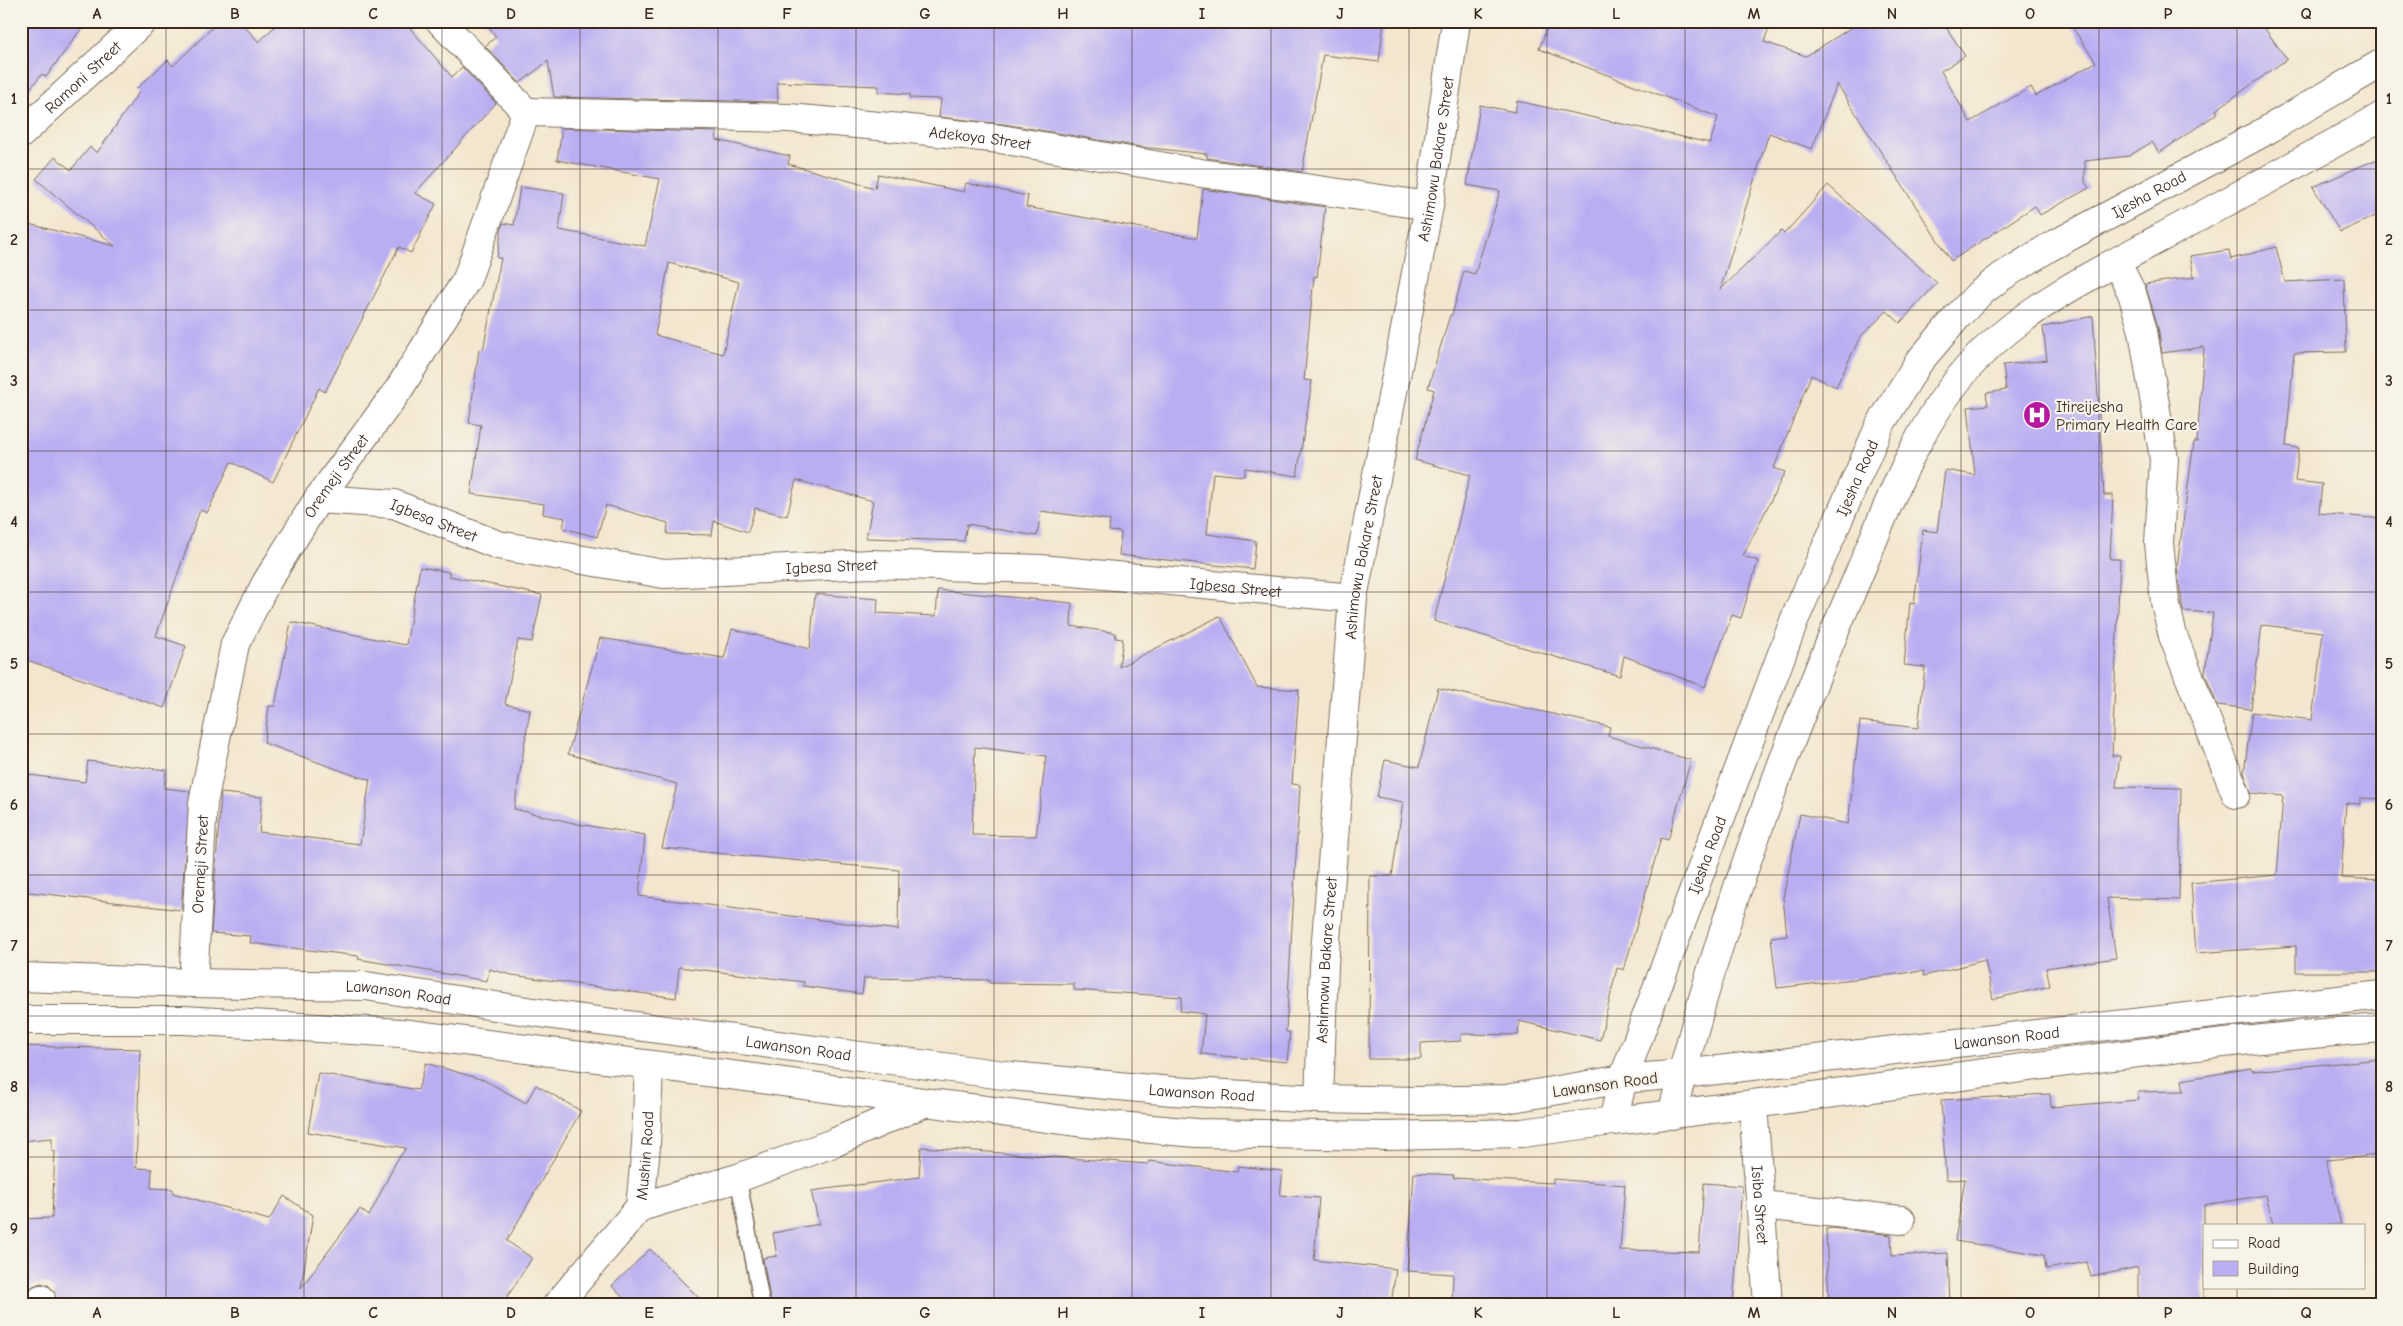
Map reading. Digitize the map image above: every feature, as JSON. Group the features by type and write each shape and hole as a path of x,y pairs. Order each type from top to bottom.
{"street":[{"name":"Ramoni Street","path":"21,134 143,21"},
{"path":"440,21 526,112"},
{"name":"Ashimowu Bakare Street","path":"1319,1099 1324,965 1353,598 1429,206 1456,21"},
{"name":"Ijesha Road","path":"1613,1121 1623,1079 1796,616 1880,425 1898,392 1938,338 1979,294 2001,277 2048,248 2262,133 2382,62"},
{"name":"Adekoya Street","path":"526,112 789,118 900,128 1000,139 1200,173 1429,206"},
{"name":"Oremeji Street","path":"193,984 203,804 235,644 266,583 318,499 399,389 467,279 526,112"},
{"path":"1672,1115 1682,1074 1741,872 1834,632 1900,476 1933,415 1954,384 1984,351 2025,315 2116,262 2382,116"},
{"path":"2116,262 2132,293 2143,331 2164,459 2159,543 2165,602 2173,636 2236,794"},
{"name":"Igbesa Street","path":"318,499 394,504 498,545 664,574 870,564 1040,569 1353,598"},
{"path":"1796,616 1834,632"},
{"name":"Lawanson Road","path":"21,977 193,984 366,986 553,1015 1011,1076 1172,1090 1319,1099 1416,1101 1506,1099 1623,1079 1682,1074 2382,995"},
{"path":"21,1020 184,1020 401,1033 1086,1123 1196,1133 1384,1136 1522,1132 1754,1105 2302,1034 2382,1028"},
{"name":"Mushin Road","path":"557,1305 640,1208 646,1146 649,1065"},
{"path":"640,1208 738,1178 833,1143 924,1102"},
{"name":"Isiba Street","path":"1754,1105 1768,1305"},
{"path":"1762,1205 1900,1220"}],"lane":[{"path":"738,1178 762,1305"}],"building":[{"path":"21,21 87,21 46,77 42,74 21,100"},
{"path":"219,21 239,21 259,42 280,21 404,21 452,77 462,67 496,103 415,193 436,204 411,253 399,247 325,392 319,388 273,482 231,462 207,513 200,510 156,636 186,646 164,708 21,658 21,222 115,246 36,179 55,157 71,170 90,147 97,153 139,92 136,89 168,60 173,66"},
{"path":"485,21 1384,21 1379,62 1323,55 1302,172 1207,158 1207,154 1141,147 1003,124 939,117 941,99 910,98 910,94 878,92 879,86 777,82 778,102 554,97 548,61 520,83 485,46 496,37"},
{"path":"1550,21 1771,21 1764,42 1806,56 1862,21 1942,21 1965,56 1941,71 1970,122 2031,87 2036,96 2096,62 2068,21 2259,21 2287,59 2216,110 2218,113 2159,153 2152,142 2129,156 2085,161 2085,182 2089,188 2040,215 2035,206 1951,261 1837,84 1812,149 1769,133 1720,290 1781,231 1784,234 1828,185 1937,283 1900,323 1887,311 1860,337 1836,387 1811,375 1774,468 1785,472 1743,556 1758,561 1741,618 1732,615 1705,687 1624,656 1620,676 1434,621 1470,475 1415,460 1434,390 1428,388 1450,315 1452,315 1464,271 1475,274 1500,191 1467,185 1480,105 1515,112 1517,101 1710,143 1718,117 1539,49"},
{"path":"560,128 717,132 716,140 790,156 788,164 875,188 878,174 964,192 966,183 1028,196 1026,207 1197,238 1203,189 1325,207 1317,277 1314,276 1304,380 1312,381 1297,476 1245,468 1244,476 1213,473 1207,534 1256,541 1253,569 1119,555 1121,532 1109,531 1110,520 1041,511 1037,536 967,524 964,541 866,538 873,501 796,480 787,516 755,508 748,532 714,521 712,535 667,534 668,523 606,505 597,537 563,528 565,518 543,514 544,504 471,494 481,425 469,423 479,349 483,350 501,258 497,258 502,226 503,223 514,225 520,187 564,193 559,230 645,246 660,179 557,160 561,136","holes":["669,263 739,282 723,354 655,335"]},
{"path":"2382,157 2382,213 2340,232 2313,187"},
{"path":"2276,247 2285,282 2344,279 2346,352 2294,353 2286,446 2299,448 2295,481 2322,484 2319,513 2382,519 2382,619 2375,671 2382,672 2382,799 2360,798 2360,804 2346,803 2341,878 2382,880 2382,972 2296,972 2296,946 2196,953 2191,883 2277,875 2283,796 2251,793 2244,773 2252,712 2312,720 2323,632 2262,625 2251,709 2217,705 2205,673 2213,613 2183,611 2177,567 2194,442 2197,442 2204,347 2162,353 2158,327 2145,284 2194,277 2190,256 2229,250 2231,259"},
{"path":"2093,316 2104,495 2113,495 2110,559 2120,559 2112,756 2120,756 2116,787 2181,788 2179,900 2107,898 2116,958 2046,968 2050,986 1993,999 1985,960 1924,976 1923,971 1777,988 1771,937 1787,935 1783,898 1800,814 1848,824 1860,721 1918,728 1925,667 1904,665 1910,603 1914,604 1923,530 1937,532 1945,470 1975,475 1968,407 1988,405 1986,393 2006,390 2003,365 2047,360 2043,327"},
{"path":"420,567 449,572 449,576 542,595 532,642 518,640 505,704 530,710 514,809 578,824 645,835 639,896 898,930 899,870 662,848 677,784 568,754 600,638 724,658 732,629 810,649 815,594 878,599 877,613 936,616 938,590 1072,603 1071,626 1116,633 1115,638 1123,639 1119,667 1220,616 1257,687 1299,690 1292,784 1300,785 1286,1032 1290,1032 1287,1062 1201,1054 1205,1014 1180,1011 1182,997 1074,990 1074,984 989,983 989,980 864,978 862,994 803,986 804,982 679,967 676,998 512,975 489,969 487,981 358,959 359,956 250,943 251,936 211,933 221,793 262,797 259,832 360,844 370,779 359,777 264,743 269,706 275,706 291,622 406,645","holes":["975,747 1046,756 1036,836 972,835"]},
{"path":"1438,688 1610,727 1608,736 1691,760 1668,840 1661,838 1624,970 1617,968 1600,1040 1519,1021 1518,1035 1461,1034 1461,1041 1421,1043 1421,1059 1369,1059 1370,876 1392,876 1403,802 1377,797 1385,760 1419,767"},
{"path":"88,761 166,770 164,788 190,791 181,910 21,891 21,774 85,782"},
{"path":"21,1046 140,1049 136,1168 152,1169 151,1188 173,1189 173,1193 269,1220 284,1196 313,1215 301,1288 360,1209 369,1216 396,1162 406,1148 308,1132 318,1073 418,1090 426,1063 484,1080 526,1103 536,1085 581,1111 507,1241 532,1258 502,1305 143,1305 127,1298 79,1305 57,1305 54,1291 48,1285 41,1283 33,1286 27,1292 25,1301 21,1302 21,1219 52,1218 55,1151 52,1151 52,1138 21,1141"},
{"path":"2382,1059 2382,1155 2326,1160 2341,1224 2273,1224 2266,1195 2204,1205 2204,1305 2138,1305 2138,1267 2091,1277 2087,1262 2046,1269 2044,1255 1955,1241 1965,1179 1946,1180 1941,1100 2050,1094 2051,1107 2139,1100 2138,1092 2184,1091 2182,1080 2251,1068 2252,1071"},
{"path":"921,1147 1148,1164 1149,1161 1237,1172 1238,1166 1283,1171 1280,1195 1319,1198 1314,1260 1396,1269 1391,1305 771,1305 763,1258 777,1256 773,1233 819,1224 811,1191 919,1177"},
{"path":"1414,1173 1454,1175 1453,1178 1553,1183 1553,1179 1625,1185 1620,1250 1699,1252 1704,1183 1742,1186 1733,1305 1684,1301 1684,1305 1452,1305 1453,1274 1407,1271"},
{"path":"1832,1228 1891,1235 1892,1256 1948,1253 1950,1305 1829,1305 1826,1229"},
{"path":"650,1249 706,1305 630,1305 612,1286"}],"place":[{"name":"Itireijesha Primary Health Care","path":"2037,415"}]}
